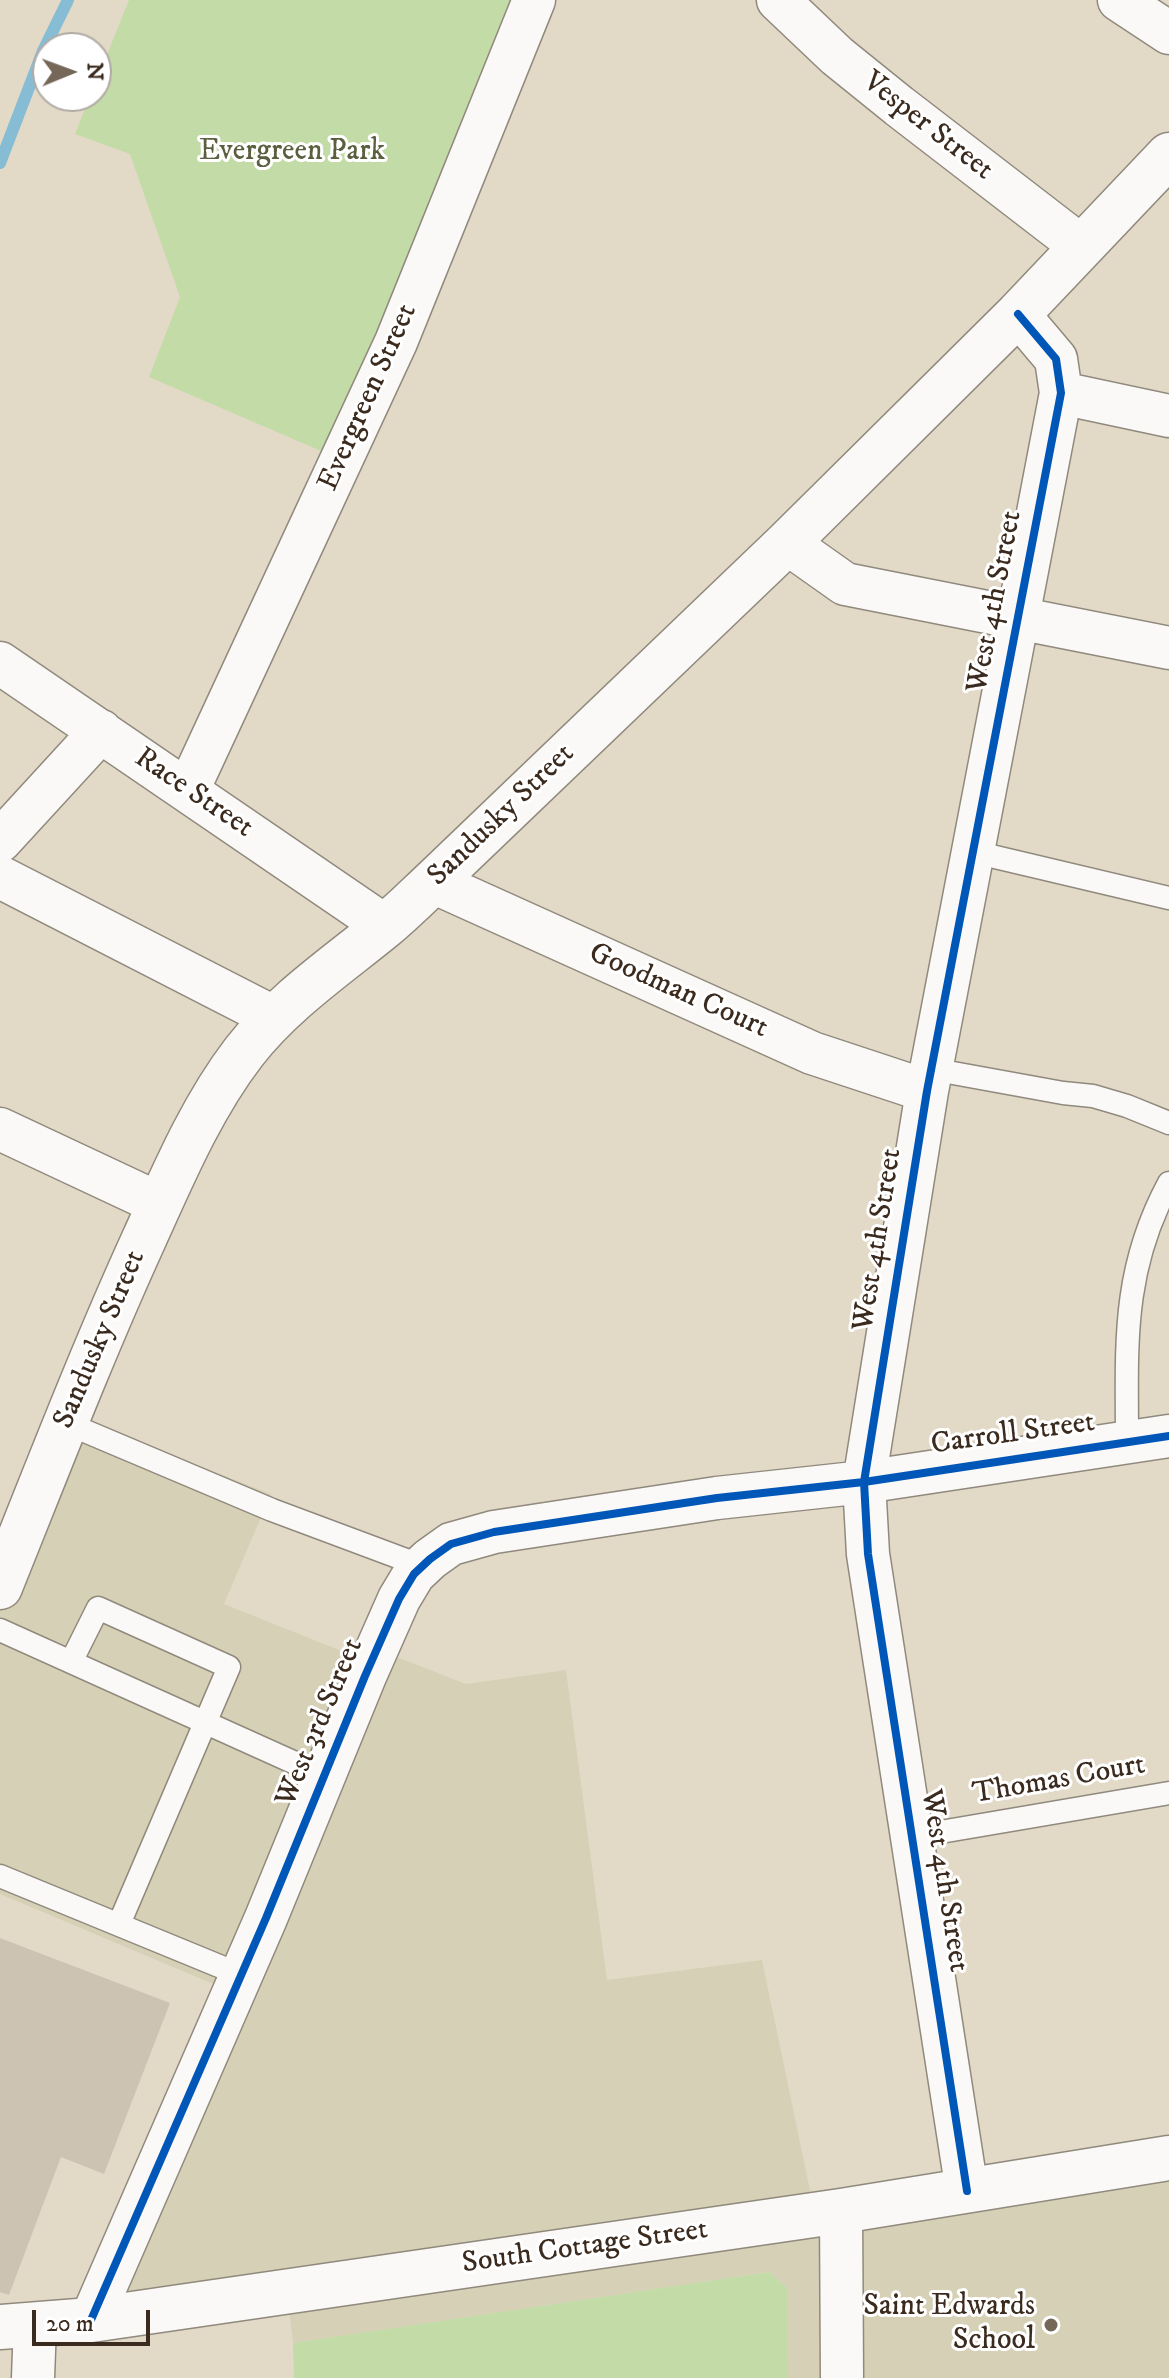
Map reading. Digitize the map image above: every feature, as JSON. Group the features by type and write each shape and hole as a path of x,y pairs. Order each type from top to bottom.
{"main road":[{"name":"Sandusky Street","path":"0,1587 111,1312 160,1204 192,1136 245,1051 275,1018 335,964 385,926 433,882 787,543 1018,314 1169,155"},
{"name":"South Cottage Street","path":"17,2325 91,2320 841,2211 1169,2158"}],"street":[{"name":"Evergreen Street","path":"188,790 396,342 534,0"},
{"name":"Vesper Street","path":"778,0 837,56 886,96 1082,247"},
{"path":"1119,0 1169,33"},
{"name":"West 4th Street","path":"967,2191 868,1554 864,1482 929,1080 1061,393 1056,359 1018,314"},
{"path":"1061,393 1169,416"},
{"path":"787,543 845,584 1169,648"},
{"name":"Race Street","path":"0,663 385,926"},
{"path":"0,841 101,731"},
{"path":"0,877 275,1018"},
{"name":"Goodman Court","path":"433,882 812,1053 929,1080"},
{"path":"0,1129 160,1204"},
{"name":"Carroll Street","path":"864,1482 1169,1436"},
{"name":"West 3rd Street","path":"91,2320 241,1975 399,1599 414,1574 451,1544 494,1532 717,1498 864,1482"},
{"path":"841,2211 842,2378"},
{"path":"17,2325 33,2378"}],"lane":[{"path":"974,852 1169,898"},
{"path":"929,1080 1093,1096 1169,1123"},
{"path":"1127,1442 1131,1290 1154,1212 1169,1183"},
{"path":"66,1423 272,1510 422,1566"},
{"path":"71,1662 98,1608 229,1667 119,1924"},
{"path":"0,1630 324,1776"},
{"name":"Thomas Court","path":"911,1837 1169,1793"},
{"path":"0,1876 241,1975"}],"shaded area":[{"path":"60,1412 271,1494 224,1604 354,1656 361,1643 466,1684 566,1670 607,1980 762,1960 811,2195 1169,2138 1169,2378 788,2378 787,2288 769,2272 293,2343 286,2281 91,2320 218,1986 0,1894 0,1555"}],"green space":[{"name":"Evergreen Park","path":"129,0 517,0 335,457 149,377 180,297 130,154 75,134 84,112 112,112 112,42"},
{"path":"769,2272 787,2288 788,2378 294,2378 293,2343"}],"building":[{"path":"0,1938 170,2003 104,2174 61,2157 9,2295 0,2292"}],"waterway":[{"path":"0,163 43,51 68,0"}],"cycle path":[{"path":"967,2191 868,1554 864,1482 927,1091 1061,393 1056,359 1018,314"},
{"path":"91,2320 266,1918 399,1599 414,1574 430,1559 451,1544 494,1532 717,1498 864,1482 1169,1436"}],"place":[{"name":"Saint Edwards School","path":"1051,2325"}]}
